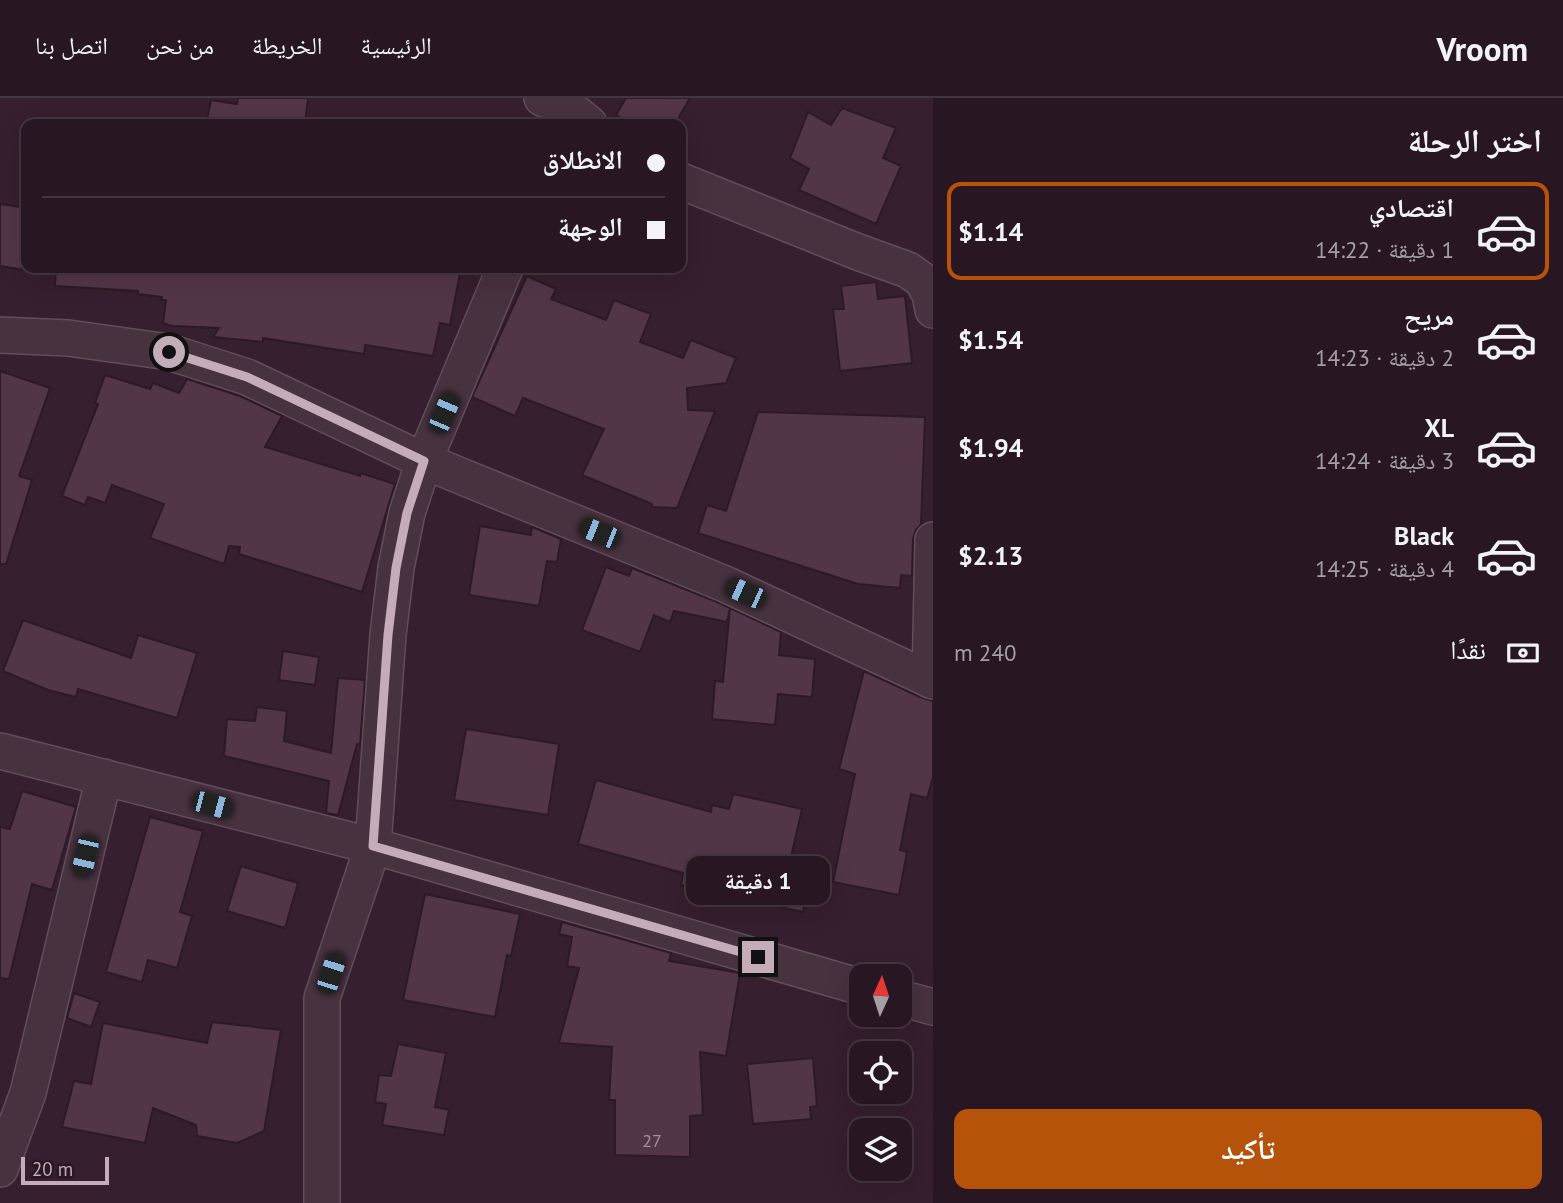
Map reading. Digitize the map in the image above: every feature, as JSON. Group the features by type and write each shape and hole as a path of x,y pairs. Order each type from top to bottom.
{"street":[{"path":"686,183 908,270 922,280 930,294 933,310"},
{"path":"323,1203 322,999 373,846 388,635 396,568 407,513 424,461 503,273"},
{"path":"0,335 68,338 169,352 247,377 424,461 725,584 931,680 933,540"},
{"path":"0,751 373,846 849,984"},
{"path":"0,1169 28,1093 104,777"},
{"path":"912,1001 933,1007"}],"building":[{"path":"238,98 308,98 306,119 207,119 211,100 237,104"},
{"path":"626,98 690,98 678,119 623,119 616,115"},
{"path":"842,108 896,128 883,158 901,166 876,224 799,190 809,169 790,158 808,112 831,125"},
{"path":"0,204 21,207 21,269 0,266"},
{"path":"56,273 460,273 450,325 440,323 433,356 365,345 364,354 263,338 263,342 213,337 219,328 172,326 163,323 166,300 161,300 162,297 138,294 138,291 55,286"},
{"path":"527,276 556,289 551,299 606,320 614,300 651,314 640,342 683,358 691,340 736,358 726,383 687,388 688,410 715,411 677,508 652,507 652,504 582,475 604,429 523,398 515,416 472,397"},
{"path":"876,282 878,299 905,296 912,363 840,371 833,309 844,309 841,286"},
{"path":"0,371 50,388 19,476 32,480 6,564 0,564"},
{"path":"105,375 150,389 153,383 179,393 187,379 240,396 282,416 265,447 395,484 362,592 239,554 240,547 229,546 224,564 150,538 164,504 112,485 105,503 88,497 85,505 62,496 98,404 95,403"},
{"path":"758,412 925,417 921,524 913,539 912,576 901,575 900,588 858,584 698,533 707,505 726,511"},
{"path":"480,526 531,535 532,527 561,539 557,562 547,561 539,606 469,595"},
{"path":"606,567 629,576 632,568 717,602 730,608 727,622 674,611 670,622 654,615 640,652 582,630"},
{"path":"730,608 781,632 779,655 815,659 812,697 778,694 775,725 712,719 715,681 723,682"},
{"path":"23,620 131,658 138,635 197,653 177,718 78,689 76,697 48,690 3,671"},
{"path":"283,651 319,657 315,685 279,680"},
{"path":"864,671 933,701 933,777 927,798 911,794 900,850 907,852 899,895 833,882 855,774 839,769"},
{"path":"338,678 365,680 360,745 357,744 338,815 326,813 329,781 224,756 227,719 255,721 257,707 287,711 284,741 331,753"},
{"path":"466,729 559,744 548,815 454,800"},
{"path":"596,780 711,812 712,805 729,809 733,794 802,809 786,879 807,882 803,912 681,885 683,873 578,844"},
{"path":"22,791 76,807 52,890 32,884 9,979 0,978 0,827 10,829"},
{"path":"150,817 203,831 180,912 192,916 177,968 148,960 142,982 106,972"},
{"path":"241,866 298,883 285,928 227,911"},
{"path":"425,894 520,914 511,956 507,955 495,1017 403,1000"},
{"path":"562,922 671,953 669,961 740,973 726,1056 700,1052 703,1115 690,1116 690,1157 615,1155 615,1100 609,1100 612,1047 559,1043 579,968 567,966 572,937 559,934"},
{"path":"74,993 100,1002 91,1027 67,1018"},
{"path":"212,1022 281,1030 264,1131 237,1143 197,1136 196,1125 153,1108 145,1143 62,1127 74,1081 91,1084 103,1023 207,1043"},
{"path":"398,1044 446,1053 435,1107 449,1110 444,1135 382,1125 386,1104 375,1102 379,1075 391,1076"},
{"path":"813,1058 817,1106 810,1107 811,1119 753,1124 747,1064"}],"route":[{"path":"169,352 247,377 424,461 407,513 396,568 388,635 373,846 758,957"}]}
